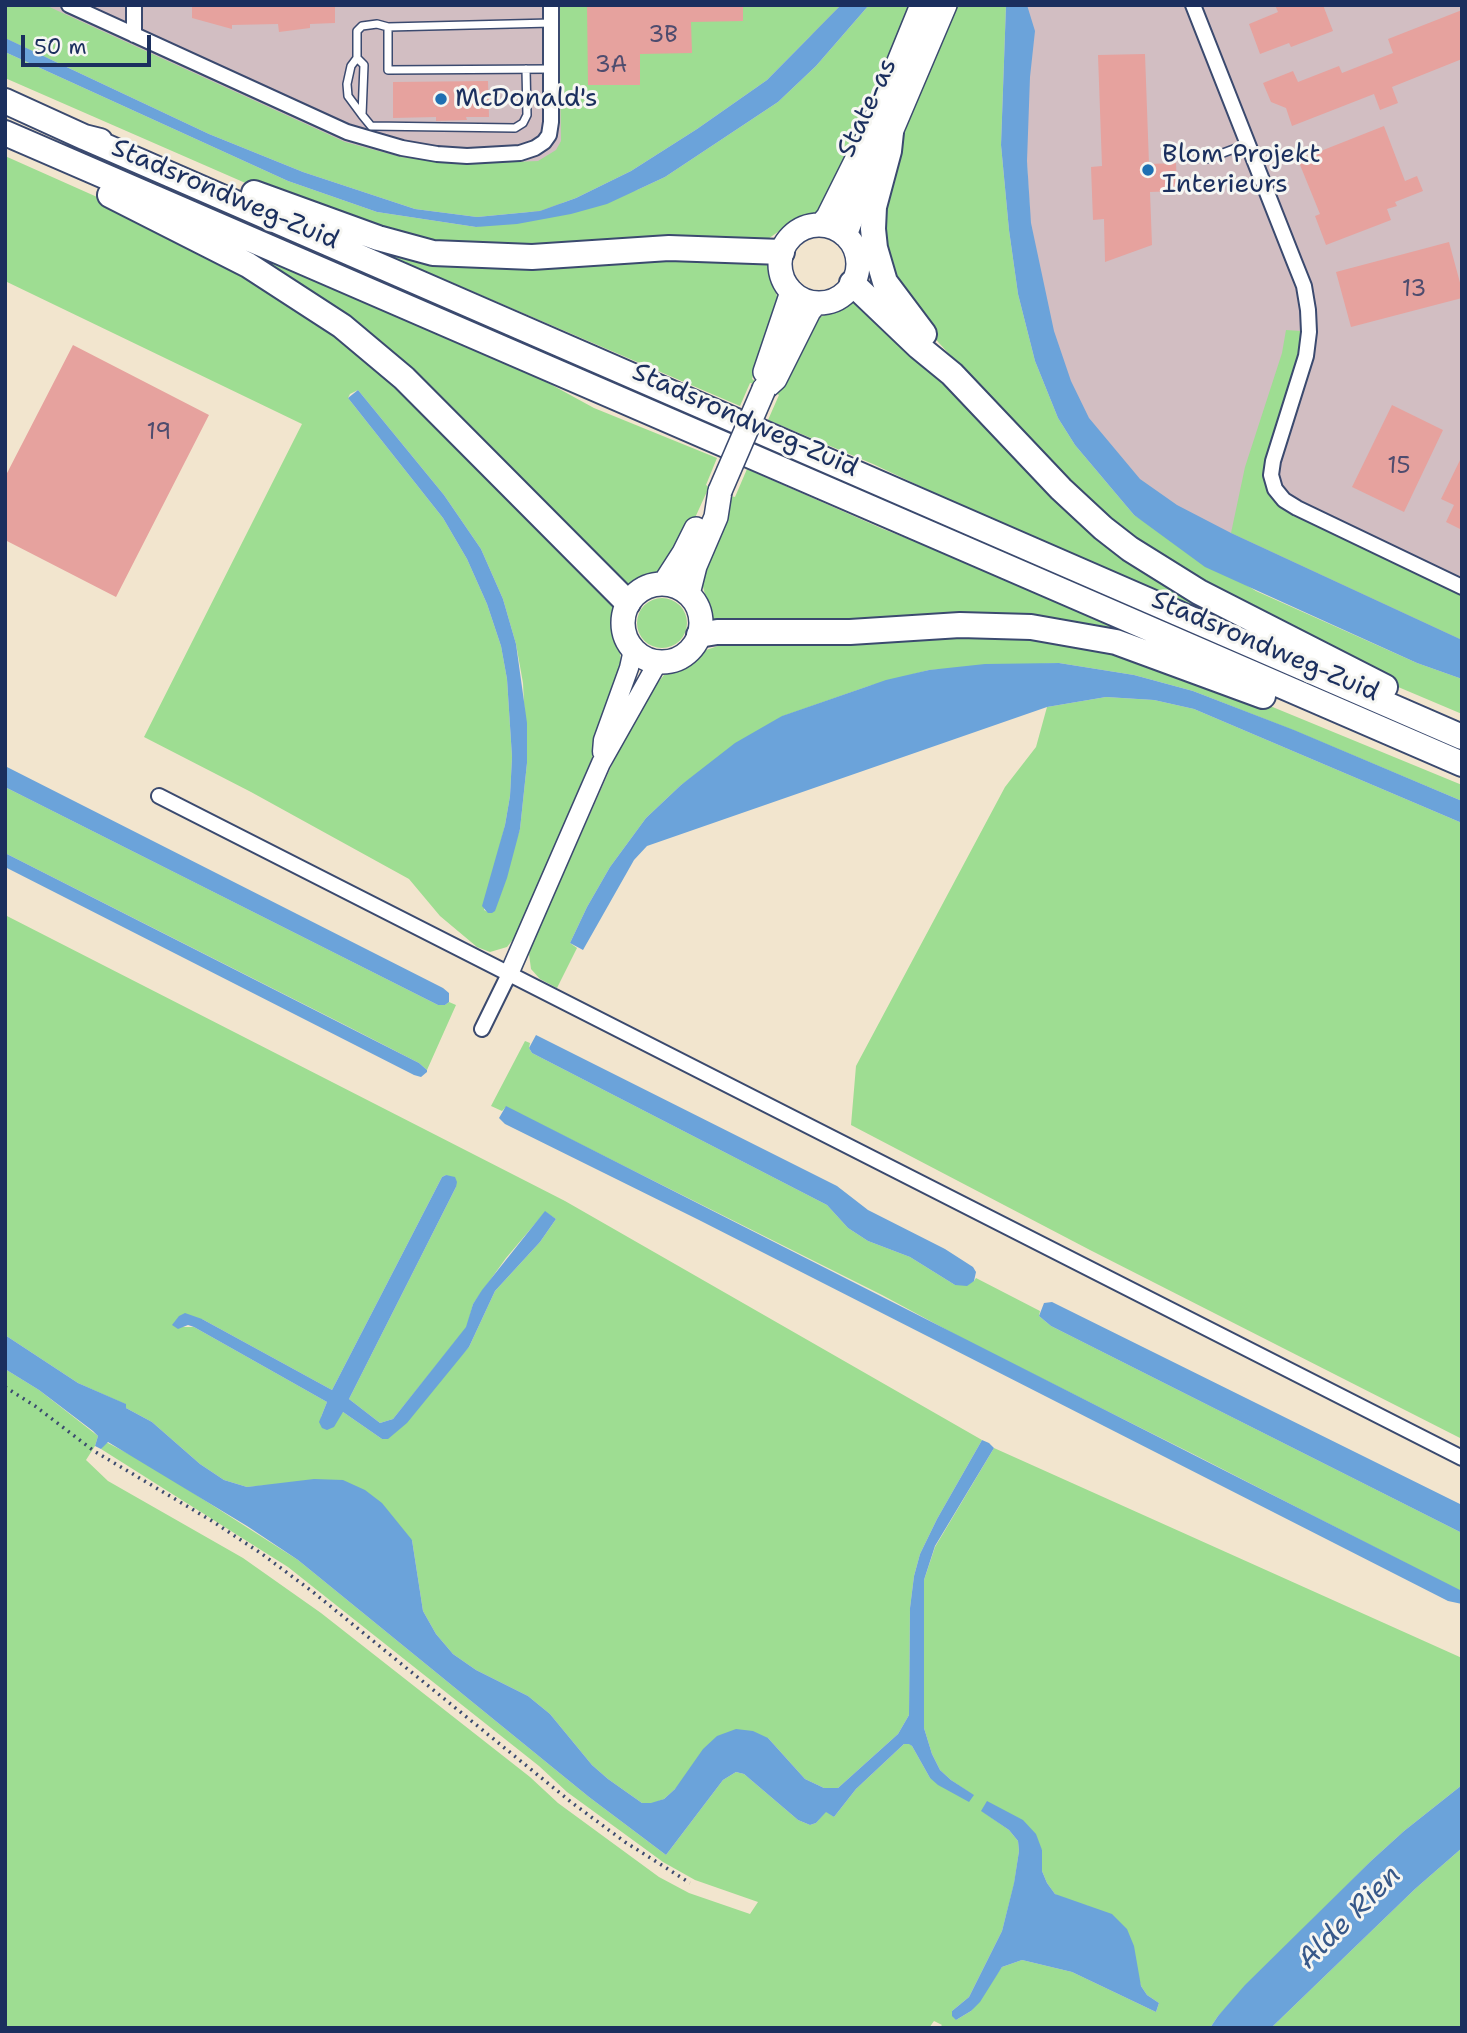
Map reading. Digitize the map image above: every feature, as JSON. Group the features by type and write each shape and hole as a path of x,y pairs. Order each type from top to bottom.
{"highway":[{"path":"5,101 84,137 169,159 289,207 378,238 433,253 532,257 669,248 782,252"},
{"path":"891,132 874,207 875,248 885,282 952,374 1061,489 1130,549 1199,592 1399,694 1460,736"},
{"path":"5,136 62,172 248,265 342,326 404,378 628,603"},
{"name":"Stadsrondweg-Zuid","path":"5,136 1462,764"},
{"name":"Stadsrondweg-Zuid","path":"84,137 1460,736"},
{"path":"852,283 919,348 952,374"},
{"path":"699,635 717,632 850,632 999,625 1074,634 1116,642 1162,657 1341,728 1417,746"}],"main road":[{"name":"State-as","path":"821,225 828,217 864,146 922,5"},
{"name":"State-as","path":"845,235 878,150 891,132 945,5"},
{"path":"821,225 845,235 855,249 856,275 841,296 816,303 792,292 782,278 780,260 786,242 802,229 821,225"},
{"path":"664,583 684,553 704,512 720,491 764,389 764,374 792,292"},
{"path":"764,389 775,379 816,303"},
{"path":"688,594 695,566 716,517 720,491"},
{"path":"664,583 682,589 698,607 699,635 695,644 680,658 658,662 641,657 633,650 627,642 622,622 628,603 643,588 664,583"}],"street":[{"path":"69,5 346,132 373,141 437,154 467,156 520,153 535,148 549,135 551,5"},
{"path":"134,5 134,35"},
{"path":"1193,5 1304,286 1309,332 1306,356 1273,461 1271,475 1275,489 1284,500 1297,508 1462,587"},
{"path":"601,763 603,740 633,650"},
{"path":"482,1029 509,974 601,763 658,662"},
{"path":"159,796 1462,1458"}],"lane":[{"path":"526,69 527,115 523,123 515,128 370,126 348,96 347,84 351,66 357,58 357,31 362,26 552,23"},
{"path":"388,27 388,70 552,69"},
{"path":"357,58 364,65 362,116"},
{"path":"1207,159 1247,144"}],"path":[{"path":"5,1387 35,1406 93,1451 212,1521 262,1554 313,1592 571,1802 625,1842 690,1883"}],"shaded area":[{"path":"5,5 856,5 544,215 5,45"},
{"path":"1018,5 1462,5 1462,653 1223,554 1097,454 1036,322"}],"green space":[{"path":"5,5 45,5 345,142 401,157 464,164 538,161 556,150 561,141 559,5 841,5 767,80 631,171 576,198 540,211 477,217 415,209 303,172 209,134 5,38"},
{"path":"869,5 915,5 826,204 817,212 795,220 765,241 567,249 438,244 250,185 5,78 5,52 288,181 377,212 476,227 637,190 665,177 778,102 816,66"},
{"path":"955,5 1006,5 1001,145 1018,294 1035,361 1058,418 1075,445 1134,515 1256,591 1417,663 1462,679 1462,714 1384,681 1202,586 1096,513 939,343 903,299 880,231 899,139"},
{"path":"5,156 151,221 245,271 380,367 607,593 613,606 613,632 620,651 621,666 592,758 515,937 507,947 490,952 477,947 440,916 409,879 144,737 302,424 5,281","holes":["358,390 444,495 481,549 503,599 516,644 523,683 527,763 520,829 491,913 484,910 505,825 512,757 507,679 501,646 487,604 467,559 443,518 348,398 350,394"]},
{"path":"219,238 530,373 594,408 717,458 706,485 709,487 689,531 661,572 647,577 627,590 413,379"},
{"path":"387,247 583,260 771,259 775,281 772,282 778,299 752,379 754,384 750,383 740,406 385,254"},
{"path":"853,295 948,386 1025,468 1267,640 768,420 779,395 775,393 818,318 834,311 834,308"},
{"path":"1286,330 1301,331 1298,354 1265,459 1263,476 1268,493 1278,506 1293,515 1462,596 1462,640 1231,533 1245,467 1282,353"},
{"path":"747,469 1118,629 1114,636 709,625 706,608 708,606 702,583 711,546 731,496 735,497"},
{"path":"662,598 680,605 687,623 680,641 662,648 644,641 637,623 644,605"},
{"path":"1030,634 1173,666 1462,785 1462,801 1193,691 1134,675 1059,663 929,670 869,686 783,716 681,785 646,818 610,867 570,943 577,948 557,988 540,979 531,969 529,954 532,945 618,751 651,691 664,675 684,668 706,650 724,644"},
{"path":"1106,697 1154,700 1194,709 1462,823 1462,1439 851,1125 856,1066 1005,787 1036,747 1047,707"},
{"path":"5,787 438,1005 449,1002 456,1005 427,1070 419,1063 5,853"},
{"path":"5,915 565,1201 982,1440 920,1554 910,1608 909,1715 898,1734 838,1788 824,1788 805,1779 768,1738 651,1804 642,1803 592,1765 550,1714 528,1696 476,1670 453,1654 436,1634 423,1611 412,1540 270,1485 247,1487 224,1480 200,1464 152,1422 126,1408 125,1404 78,1383 5,1335","holes":["446,1175 456,1187 349,1399 380,1423 393,1419 467,1327 473,1304 506,1258 545,1212 556,1219 540,1242 495,1291 469,1347 382,1439 343,1412 321,1417 327,1402 194,1327 181,1327 202,1319 332,1390 442,1177"]},
{"path":"525,1041 530,1043 532,1053 827,1205 848,1228 868,1241 910,1257 955,1285 974,1281 976,1278 1040,1311 1039,1316 1051,1326 1462,1533 1462,1592 971,1343 882,1295 506,1107 502,1111 491,1106"},
{"path":"5,1369 39,1390 98,1436 86,1460 108,1481 243,1558 321,1613 530,1777 558,1803 659,1877 689,1893 750,1914 758,1902 695,1880 663,1862 567,1792 539,1766 288,1567 101,1449 106,1442 148,1464 298,1560 589,1797 666,1855 723,1780 736,1772 744,1774 798,1820 810,1825 816,1823 826,1811 834,1817 856,1789 904,1744 909,1743 930,1778 973,1795 940,1770 924,1728 924,1580 935,1547 994,1448 1462,1658 1462,1785 1372,1860 1218,2016 1210,2028 939,2028 942,2025 934,2021 929,2028 5,2028","holes":["982,1811 1042,1850 1042,1871 1047,1883 1055,1894 1063,1899 1088,1906 1137,1971 1147,1995 1159,2003 1156,2012 1072,1972 1022,1960 1002,1967 971,2011 956,2020 952,2011 969,1997 1002,1931 1019,1851 1018,1841 1009,1830"]},
{"path":"1462,1848 1462,2028 1271,2028 1415,1889"}],"water":[{"path":"841,5 869,5 816,66 778,102 665,177 607,204 571,214 517,224 476,227 377,212 288,181 5,52 5,38 209,134 303,172 415,209 477,217 540,211 576,198 631,171 767,80"},
{"path":"1006,5 1027,5 1035,31 1030,77 1027,161 1031,223 1054,331 1071,381 1089,418 1140,479 1177,505 1231,533 1462,640 1462,679 1417,663 1205,567 1134,515 1075,445 1058,418 1035,361 1018,294 1001,145"},
{"path":"358,390 444,495 481,549 503,599 516,644 527,723 527,763 520,829 507,878 492,913 488,913 482,906 505,825 512,757 507,679 501,646 487,604 467,559 443,518 348,398"},
{"path":"1059,663 1134,675 1193,691 1294,730 1462,801 1462,823 1194,709 1154,700 1106,697 1047,707 647,846 634,860 583,950 570,943 610,867 646,818 681,785 735,743 782,716 886,680 929,670 985,664"},
{"path":"5,766 443,988 449,993 449,1002 438,1005 5,787"},
{"path":"5,853 419,1063 427,1072 421,1077 414,1075 5,867"},
{"path":"536,1035 837,1186 868,1210 945,1249 973,1267 976,1272 974,1281 967,1286 955,1285 910,1257 868,1241 848,1228 827,1205 532,1053 529,1048"},
{"path":"506,1106 1460,1590 1462,1604 1448,1601 505,1124 499,1118"},
{"path":"442,1177 455,1177 456,1187 349,1399 380,1423 393,1419 466,1327 473,1304 482,1290 545,1211 556,1219 540,1242 495,1291 469,1347 407,1423 388,1439 382,1439 343,1412 334,1427 327,1430 322,1428 319,1422 327,1402 194,1327 188,1325 178,1329 172,1325 185,1313 202,1319 332,1390"},
{"path":"1052,1302 1462,1505 1462,1533 1051,1326 1039,1316 1044,1303"},
{"path":"5,1335 78,1383 126,1404 126,1408 152,1422 200,1464 224,1480 247,1487 314,1479 343,1480 365,1490 382,1503 412,1540 423,1611 436,1634 453,1654 476,1670 528,1696 550,1714 592,1765 642,1803 664,1799 675,1789 703,1749 717,1736 736,1729 753,1731 768,1738 805,1779 824,1788 838,1788 898,1734 909,1715 910,1608 920,1554 982,1440 989,1443 994,1448 935,1546 924,1580 924,1728 940,1770 974,1795 969,1802 938,1785 930,1778 912,1746 904,1744 856,1789 834,1817 826,1812 816,1823 810,1825 798,1820 744,1774 736,1772 723,1780 666,1855 589,1797 298,1560 108,1442 101,1449 95,1446 98,1436 93,1431 39,1390 5,1369"},
{"name":"Alde Rien","path":"1462,1785 1462,1848 1415,1889 1271,2028 1210,2028 1245,1985 1372,1860"},
{"path":"987,1801 1023,1820 1036,1834 1042,1850 1042,1871 1055,1894 1112,1914 1127,1929 1134,1946 1141,1986 1147,1995 1159,2003 1156,2012 1072,1972 1022,1960 1002,1967 980,2002 971,2011 956,2020 952,2016 952,2011 969,1997 1002,1931 1014,1883 1018,1841 1009,1830 981,1811"}],"building":[{"path":"192,5 335,5 335,23 310,24 310,28 279,32 278,24 232,25 232,29 192,18"},
{"path":"587,5 743,5 743,21 691,22 692,53 640,54 640,85 588,85"},
{"path":"1275,5 1323,5 1333,31 1291,47 1289,43 1260,54 1249,24 1278,12"},
{"path":"1462,10 1462,59 1392,87 1398,103 1380,110 1374,94 1292,126 1286,108 1271,102 1263,83 1293,71 1298,82 1339,66 1342,73 1393,53 1388,39"},
{"path":"1145,54 1149,164 1176,163 1177,191 1150,192 1152,245 1105,262 1104,219 1093,220 1091,167 1102,166 1098,55"},
{"name":"McDonald's","path":"488,81 489,117 436,121 436,117 393,118 393,82"},
{"path":"1384,126 1405,181 1417,176 1423,191 1395,202 1397,206 1387,209 1391,220 1326,245 1315,216 1320,214 1298,160"},
{"path":"1449,242 1462,298 1351,327 1336,272"},
{"path":"73,345 209,415 116,597 5,540 5,477"},
{"path":"1392,405 1443,430 1404,512 1352,487"},
{"path":"1462,456 1462,530 1446,522 1454,505 1441,499"}],"place":[{"name":"McDonald's","path":"441,99"},
{"name":"Blom Projekt Interieurs","path":"1148,170"}]}
